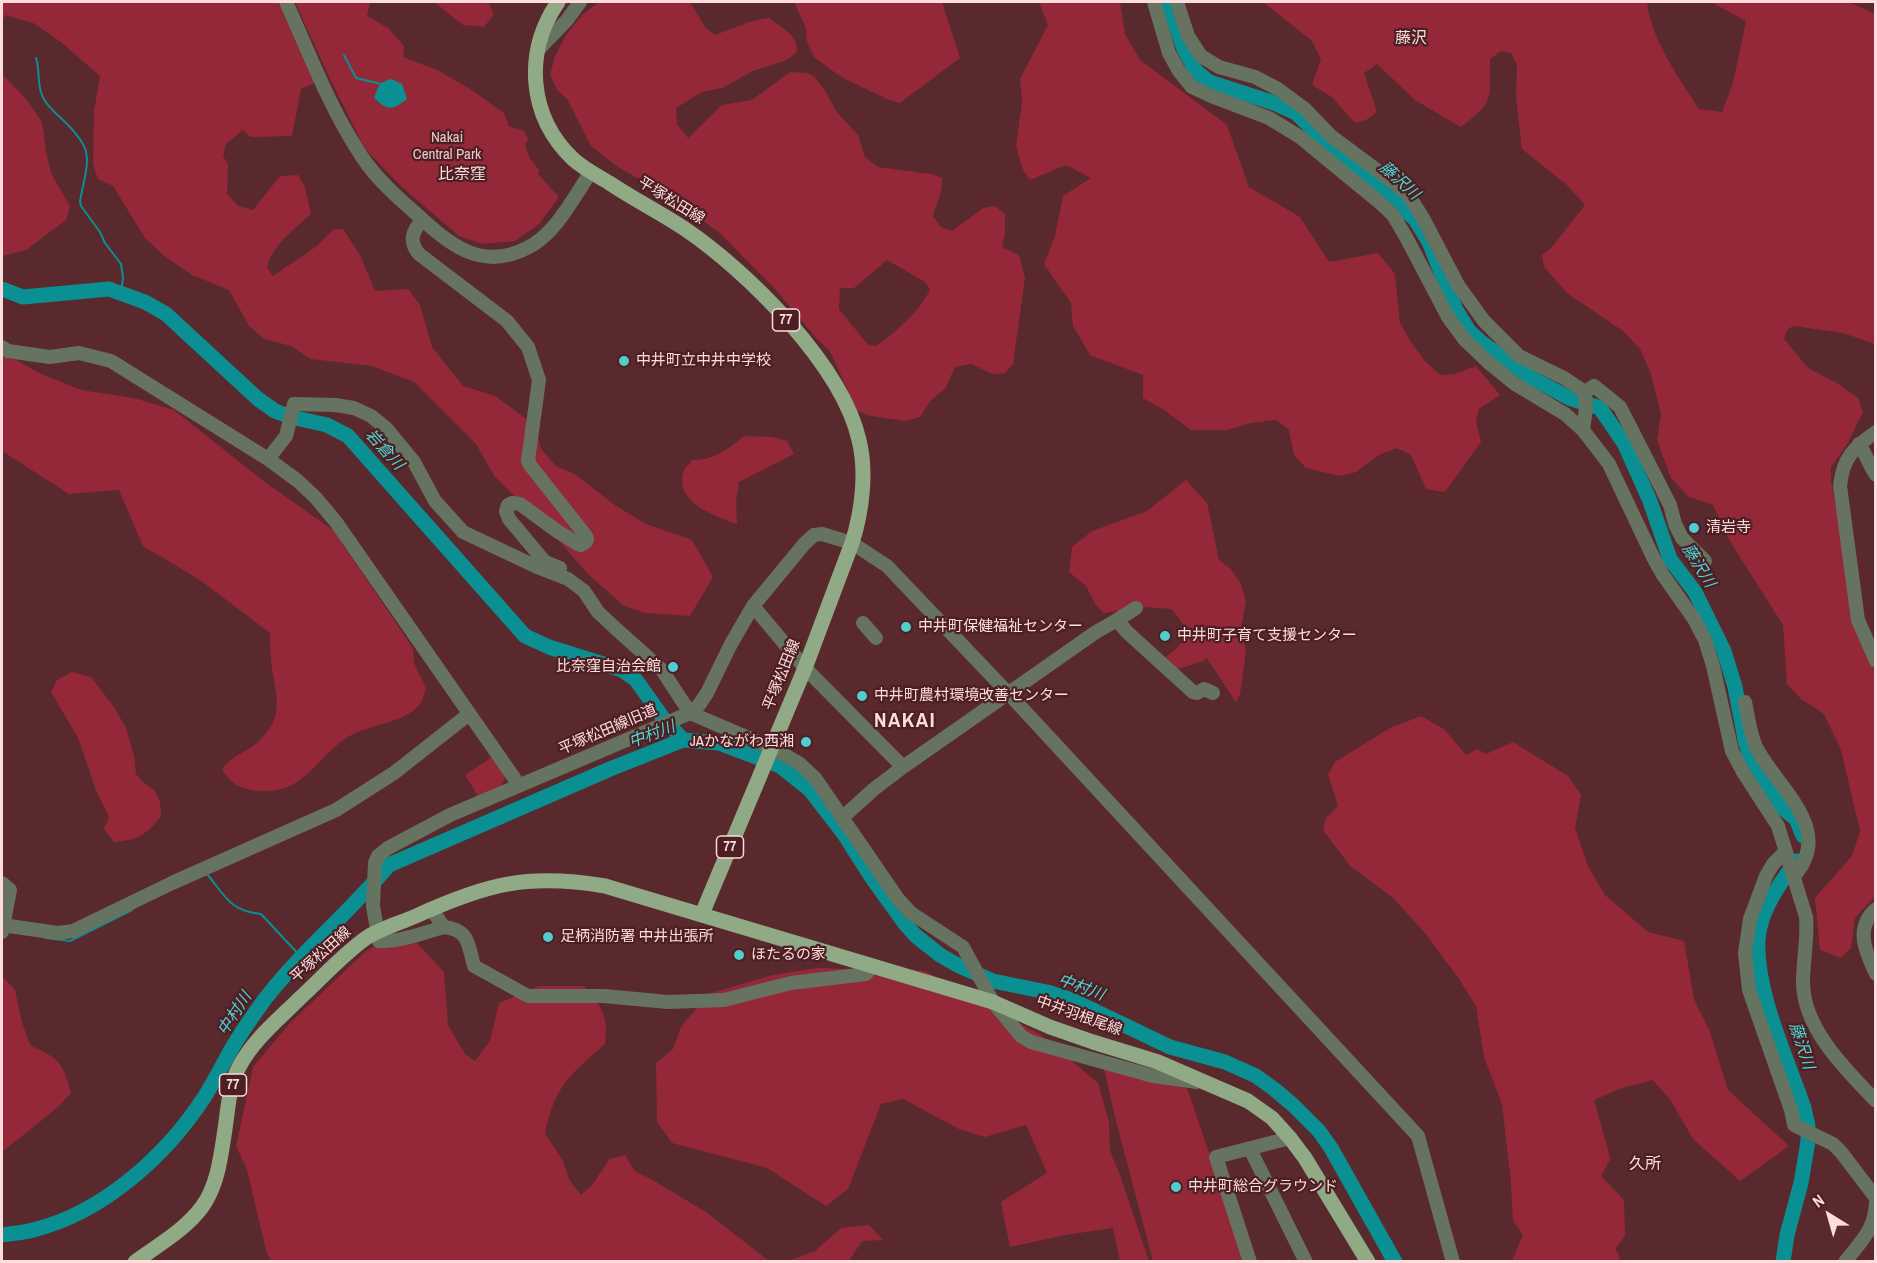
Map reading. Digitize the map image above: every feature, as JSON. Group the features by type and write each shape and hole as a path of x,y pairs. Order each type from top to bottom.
{"main road":[{"name":"平塚松田線","path":"135,1262 170,1237 202,1207 221,1156 232,1085 247,1054 264,1034 343,957 368,937 472,892 507,883 537,880 560,880 605,886 702,914 805,668 852,543 861,500 860,447 851,416 827,372 777,309 747,279 684,229 573,159 555,138 543,117 536,90 534,63 546,22 558,2"},
{"name":"中井羽根尾線","path":"702,914 873,966 991,996 1050,1027 1158,1062 1248,1101 1272,1118 1305,1158 1368,1262"}],"street":[{"path":"286,2 340,119 358,151 385,185 444,239 461,249 484,256 512,254 528,248 547,234 591,172"},
{"path":"538,50 567,20 580,2"},
{"path":"1154,2 1169,53 1179,71 1192,87 1269,118 1300,137 1378,201 1392,215 1406,237 1448,317 1466,340 1488,363 1515,384 1551,405 1583,430 1609,464 1653,557 1705,639 1732,751 1778,826 1806,917 1803,982 1808,1011 1817,1030 1851,1075 1875,1101"},
{"path":"1177,2 1188,36 1201,56 1219,68 1255,77 1278,89 1305,109 1331,136 1409,196 1443,254 1458,285 1484,321 1519,356 1564,378 1586,399"},
{"path":"422,220 412,235 414,249 507,321 528,347 539,381 528,461 586,536 586,542 578,544 520,504 512,503 506,511 509,519 546,562 568,571 584,582 592,591 593,596 589,600"},
{"path":"1420,264 1443,254"},
{"path":"2,347 8,351 51,357 79,353 111,361 268,459 298,481 336,522 519,785"},
{"path":"1583,430 1586,399 1594,387 1620,407 1670,505 1675,524 1682,537 1705,561"},
{"path":"268,459 286,436 294,404 335,405 354,408 371,416 386,428 414,462 435,501 464,532 537,567 568,579 584,591 598,612 662,670 690,713 799,763 815,778 898,899 911,913 963,947 991,996 1021,1036 1031,1042 1153,1076 1211,1085"},
{"path":"1875,432 1848,455 1842,470 1840,486 1858,620 1875,661"},
{"path":"1859,444 1866,453 1868,463 1875,475"},
{"name":"平塚松田線旧道","path":"378,933 374,900 376,858 388,848 450,815 690,713 707,693 753,606 805,543 814,535 822,534 852,543"},
{"path":"852,543 887,566 1009,694 1418,1136 1453,1262"},
{"path":"753,606 805,668 903,767"},
{"path":"843,817 903,767 1096,632 1136,608"},
{"path":"1118,620 1127,632 1193,693 1204,689 1213,693"},
{"path":"863,623 876,638"},
{"path":"1744,702 1754,741 1763,759 1804,817 1808,831 1808,846 1804,859 1794,876"},
{"path":"2,883 10,890 3,928 58,933 73,931 172,883 336,810 394,773 470,714"},
{"path":"1745,771 1763,759"},
{"path":"1785,849 1766,876 1750,919 1745,953 1749,990 1791,1110 1794,1125 1833,1144 1875,1200 1875,1217 1872,1226 1845,1262"},
{"path":"430,909 444,927"},
{"path":"1875,909 1865,924 1863,942 1875,974"},
{"path":"378,933 379,941 388,941 444,927 457,928 466,937 474,966 528,996 604,996 668,1002 724,1000 792,983 866,974 873,966"},
{"path":"1134,1055 1140,1065 1152,1070 1153,1076"},
{"path":"1250,1262 1216,1157 1290,1138"},
{"path":"1250,1149 1306,1262"}],"green space":[{"path":"2,2 278,2 315,83 301,89 292,136 251,137 241,129 241,132 226,144 223,156 228,164 227,194 238,206 253,210 280,176 298,175 305,187 311,214 274,251 267,267 273,276 317,246 334,229 343,229 360,255 375,291 408,289 420,305 432,347 463,386 495,396 535,425 541,449 556,466 576,475 616,506 646,524 692,540 713,577 690,616 645,613 623,605 587,573 561,543 495,477 476,444 414,382 372,366 311,359 291,346 264,339 249,326 229,290 192,275 163,255 145,238 113,186 98,179 93,164 94,111 100,76 61,42 33,23 5,15 2,21"},
{"name":"Nakai Central Park","path":"295,2 370,2 367,16 388,28 404,46 403,57 437,70 470,89 504,113 509,126 524,131 528,139 525,146 539,170 538,174 559,197 539,224 515,241 482,244 459,236 402,187 362,143"},
{"path":"434,2 488,2 494,14 484,27 463,25"},
{"path":"599,2 690,2 705,27 715,35 752,21 769,18 784,28 795,41 797,52 787,60 753,71 722,88 702,92 676,108 677,124 688,138 722,105 752,100 790,72 807,73 814,76 836,111 858,135 865,157 878,167 931,174 942,178 942,188 933,216 941,227 952,231 983,208 995,206 1005,214 1005,234 1002,247 1019,255 1025,278 1013,364 1005,373 993,374 971,364 955,367 945,389 931,400 920,417 905,421 871,416 857,411 830,351 776,290 720,233 661,191 618,167 591,146 567,99 557,90 550,75 555,56 566,35 583,14","holes":["887,260 925,282 930,290 919,307 899,328 876,346 868,345 839,309 840,288 854,288"]},
{"path":"794,2 942,2 960,58 900,103 889,100 841,77 814,57 807,42 806,28"},
{"path":"1039,2 1120,2 1125,34 1140,60 1227,125 1249,187 1300,217 1329,262 1378,253 1395,274 1400,323 1424,360 1440,375 1455,374 1476,366 1500,395 1479,409 1476,421 1481,442 1445,492 1426,489 1411,455 1397,448 1379,455 1356,472 1340,476 1306,468 1294,455 1289,430 1276,420 1250,423 1227,430 1191,430 1143,398 1143,375 1090,355 1073,326 1071,303 1044,264 1055,236 1063,196 1091,178 1066,165 1030,180 1023,170 1016,146 1022,102 1020,79 1048,25"},
{"path":"1263,2 1647,2 1660,44 1699,109 1722,112 1733,83 1746,21 1711,2 1849,2 1875,14 1875,344 1843,333 1793,326 1787,330 1784,339 1808,368 1837,383 1858,398 1863,412 1848,443 1831,467 1831,480 1857,631 1875,673 1876,895 1855,918 1851,948 1840,958 1820,950 1815,898 1852,856 1860,831 1841,750 1824,714 1801,699 1787,684 1783,625 1731,543 1713,505 1689,497 1671,478 1657,440 1661,414 1651,374 1640,349 1623,331 1567,293 1544,267 1542,255 1551,248 1585,205 1567,185 1522,149 1516,97 1517,65 1511,53 1501,51 1490,59 1488,99 1480,111 1461,127 1415,100 1377,64 1364,73 1377,112 1366,120 1355,123 1332,97 1312,85 1321,59 1312,41"},
{"path":"2,74 27,100 42,122 52,175 70,206 66,220 26,250 2,256"},
{"path":"2,355 81,390 134,398 174,410 266,483 333,530 413,648 414,663 426,688 422,701 416,708 399,719 348,737 335,746 306,776 295,783 269,791 251,790 231,781 222,770 225,765 258,742 273,723 276,713 270,633 200,580 143,546 119,490 69,494 2,451"},
{"path":"744,436 772,437 787,441 794,454 739,482 736,501 737,524 705,511 696,504 683,488 682,478 686,466 692,460 700,460 720,453"},
{"path":"1186,480 1207,503 1219,560 1231,569 1241,584 1246,601 1241,628 1246,652 1240,694 1236,702 1206,657 1204,661 1175,670 1162,661 1191,635 1172,609 1144,607 1104,613 1096,605 1086,586 1069,572 1072,547 1092,531 1147,511"},
{"path":"72,672 91,677 114,707 126,728 134,756 136,774 155,791 160,802 161,816 151,828 135,838 114,842 104,829 109,817 96,790 78,738 51,692 57,680"},
{"path":"1421,716 1444,729 1466,755 1477,749 1486,754 1513,742 1568,776 1581,795 1575,828 1588,866 1605,895 1648,932 1684,941 1694,999 1710,1032 1728,1090 1789,1146 1740,1181 1693,1139 1671,1101 1653,1080 1619,1089 1594,1100 1610,1160 1601,1176 1624,1200 1625,1236 1615,1249 1620,1261 1512,1261 1523,1235 1513,1220 1502,1104 1484,1057 1476,1006 1425,933 1392,897 1350,866 1323,830 1326,818 1338,806 1328,774 1335,762 1390,728"},
{"path":"492,757 505,779 500,787 478,796 465,775"},
{"path":"405,930 444,972 448,1025 465,1054 475,1061 490,1041 499,1003 539,986 584,986 605,1018 605,1044 573,1073 559,1092 553,1104 545,1134 562,1159 570,1181 581,1195 592,1185 610,1159 625,1155 635,1171 706,1212 769,1261 271,1261 266,1250 247,1170 236,1146 253,1067 290,1023 366,951"},
{"path":"817,968 925,971 1041,1035 1098,1083 1109,1122 1110,1151 1149,1261 1120,1261 1113,1228 1065,1235 1010,1247 1001,1202 1047,1173 1026,1125 985,1137 959,1129 903,1099 881,1104 848,1189 826,1206 767,1168 672,1143 657,1122 656,1063 673,1049 681,1027 708,994 773,975"},
{"path":"2,976 15,990 22,1023 31,1046 59,1063 71,1093 57,1108 2,1152"},
{"name":"中井町総合グラウンド","path":"1104,1069 1187,1088 1246,1261 1153,1261"},
{"path":"869,1225 883,1240 862,1241 849,1261 788,1261 815,1251 841,1228"}],"water":[{"path":"391,79 402,84 407,99 390,108 374,98 380,86"}],"waterway":[{"name":"藤沢川","path":"1167,2 1184,49 1196,71 1209,82 1274,103 1296,113 1336,152 1415,219 1429,242 1456,310 1469,331 1530,377 1569,398 1600,408 1624,443 1650,501 1670,559 1695,592 1724,651 1753,765 1780,806 1796,819 1803,836"},
{"path":"344,55 356,78 381,84"},
{"path":"36,58 43,98 74,131 85,148 87,165 81,206 121,264 123,278 121,293"},
{"name":"岩倉川","path":"2,289 23,297 109,289 145,302 166,314 258,399 275,411 327,425 348,436 525,636 549,647 622,670 636,680 663,718 683,740"},
{"name":"中村川","path":"2,1235 33,1230 59,1222 84,1210 108,1196 152,1160 190,1118 248,1023 279,981 389,865 610,769 683,740 719,743 780,766 810,790 844,834 905,924 940,955 993,981 1047,992 1072,1000 1170,1047 1225,1062 1256,1076 1274,1089 1319,1131 1331,1148 1395,1262"},
{"name":"藤沢川","path":"1783,1262 1787,1235 1801,1183 1808,1141 1808,1126 1804,1108 1767,1002 1758,959 1758,939 1767,908 1784,878 1797,861"},
{"path":"207,874 235,906 261,914 302,958"},
{"path":"46,938 70,941 132,910"}],"place":[{"name":"中井町立中井中学校","path":"624,361"},
{"name":"清岩寺","path":"1694,528"},
{"name":"中井町保健福祉センター","path":"906,627"},
{"name":"中井町子育て支援センター","path":"1165,636"},
{"name":"比奈窪自治会館","path":"673,667"},
{"name":"中井町農村環境改善センター","path":"862,696"},
{"name":"JAかながわ西湘","path":"806,742"},
{"name":"足柄消防署 中井出張所","path":"548,937"},
{"name":"ほたるの家","path":"739,955"},
{"name":"中井町総合グラウンド","path":"1176,1187"}],"district":[{"name":"藤沢","path":"1411,39"},
{"name":"比奈窪","path":"462,175"},
{"name":"NAKAI","path":"905,721"},
{"name":"久所","path":"1645,1165"}]}
